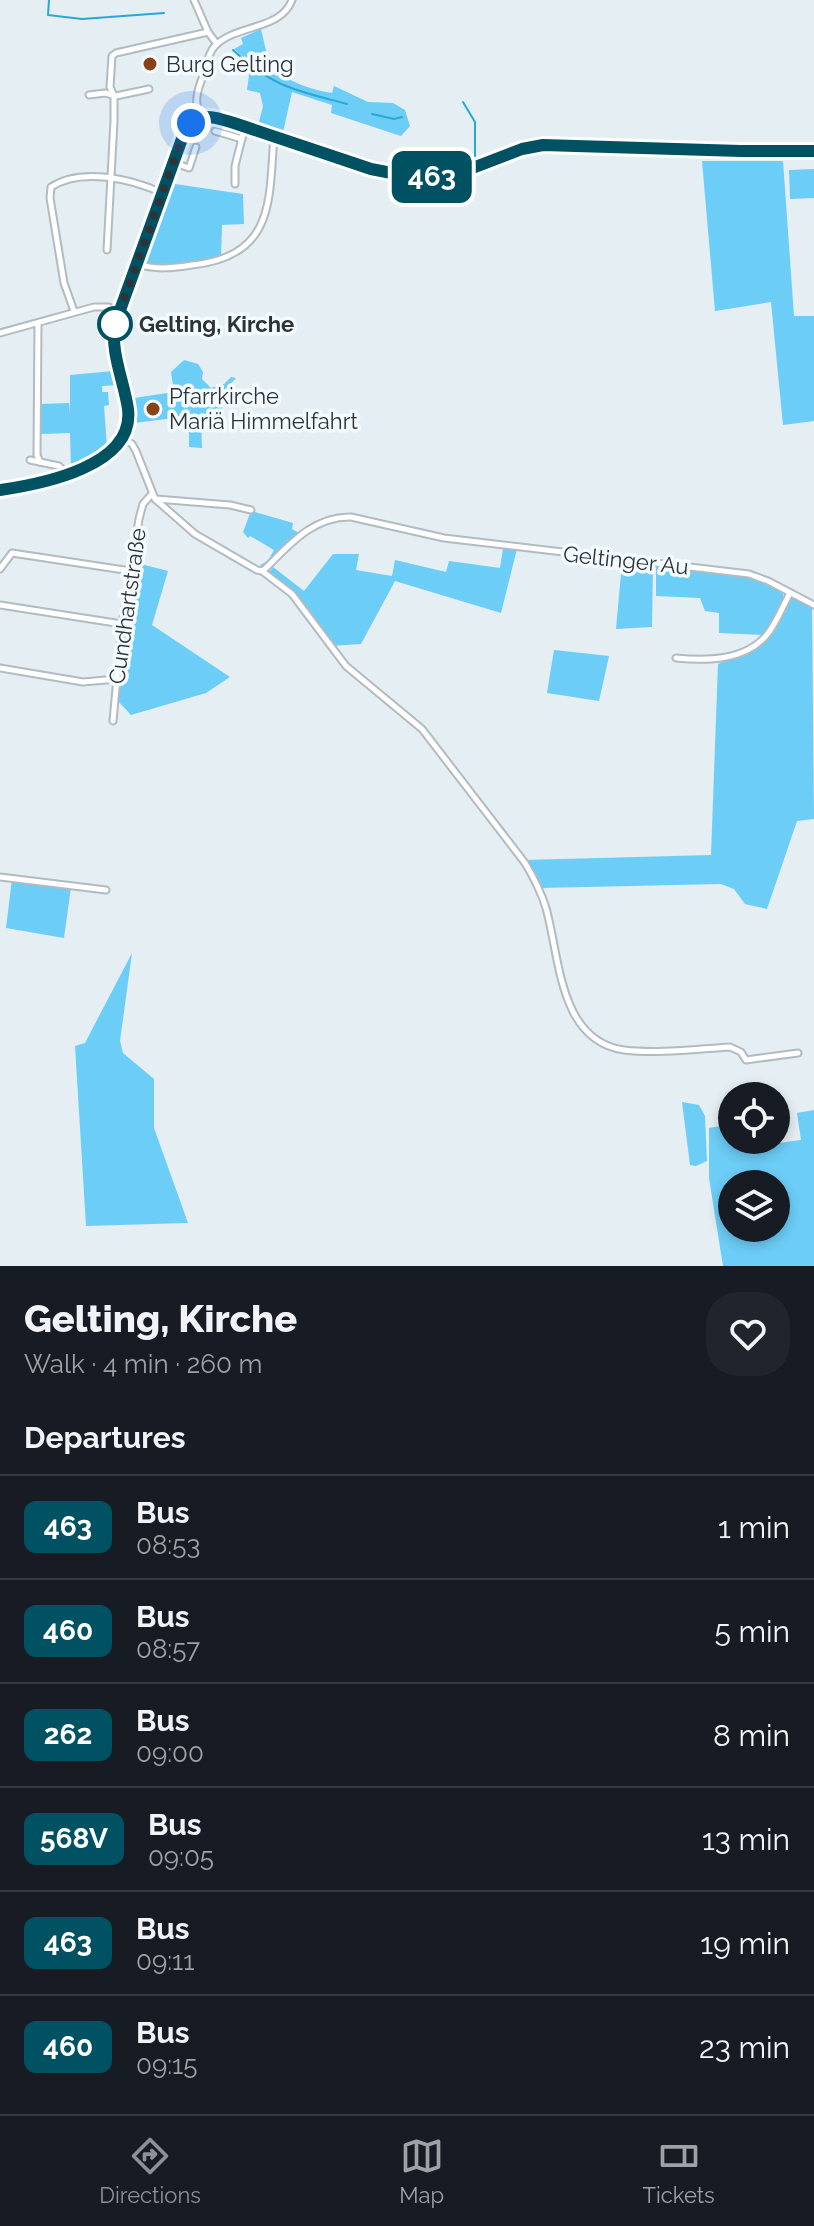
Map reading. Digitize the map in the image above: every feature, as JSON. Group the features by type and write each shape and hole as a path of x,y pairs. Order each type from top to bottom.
{"main road":[{"path":"0,489 66,474 102,458 122,438 128,415 114,329 187,128 200,117 245,126 371,169 412,177 457,174 522,149 543,145 814,151"}],"street":[{"path":"194,0 208,32 217,44"},
{"path":"200,117 195,104 198,87 217,44 276,18 290,7 292,0"},
{"path":"107,250 113,180 112,56 208,32"},
{"path":"89,95 105,93 114,96 149,89"},
{"path":"235,184 235,166 245,126"},
{"path":"215,131 242,139"},
{"path":"137,264 153,268 197,265 218,260 249,243 265,218 274,135"},
{"path":"174,163 189,168 196,147"},
{"path":"74,311 64,283 50,192 56,184 80,177 113,180 137,184 163,194"},
{"path":"0,333 74,311 102,307 119,312"},
{"path":"38,323 37,455 40,462"},
{"path":"122,438 132,444 136,451 153,497 195,534 262,571 292,594 346,666 422,729 537,883 570,1005 588,1034 602,1044 622,1049 730,1047 741,1052 746,1060 798,1053"},
{"path":"30,460 63,468 66,474"},
{"path":"153,497 251,510"},
{"name":"Cundhartstraße","path":"113,721 122,624 131,571 143,504 153,497"},
{"name":"Geltinger Au","path":"262,571 303,533 336,518 365,519 431,536 738,573 768,581 814,605"},
{"path":"0,569 12,553 131,571"},
{"path":"676,658 717,660 754,645 770,631 790,593"},
{"path":"0,605 122,624"},
{"path":"0,668 83,682 117,679"},
{"path":"0,877 106,890"}],"shaded area":[{"path":"261,29 270,68 315,90 332,93 334,86 368,102 393,103 405,110 410,126 401,136 331,113 332,105 292,92 283,132 258,126 263,106 260,93 247,90 249,75 246,65 260,72 234,49 243,44 241,38"},
{"path":"702,161 783,161 794,316 814,316 814,421 783,425 771,302 715,311"},
{"path":"814,169 814,198 790,199 789,170"},
{"path":"175,184 243,194 244,224 222,225 221,258 156,266 146,262 145,255"},
{"path":"184,360 198,364 203,372 202,379 211,388 224,384 231,377 236,378 225,390 221,414 216,417 211,413 205,414 201,418 202,448 189,447 189,425 182,417 134,423 134,398 174,392 171,372"},
{"path":"114,371 118,385 102,386 102,392 108,392 109,405 104,406 107,448 71,468 70,433 41,434 41,404 69,403 70,414 70,375"},
{"path":"251,511 293,523 292,529 299,533 263,567 260,565 268,561 274,550 250,536 248,538 243,532"},
{"path":"503,549 517,549 501,613 395,581 361,644 331,646 293,592 268,574 273,567 304,591 333,554 359,554 356,570 392,576 395,560 446,572 449,561 500,568"},
{"path":"133,562 168,571 152,625 230,677 206,693 131,715 118,701 118,692 124,617 132,586"},
{"path":"622,563 653,566 652,627 616,629"},
{"path":"656,566 755,577 767,581 783,593 784,600 765,635 719,633 719,613 705,611 700,598 656,596"},
{"path":"795,598 812,606 814,819 797,821 767,909 745,904 734,889 721,884 540,888 524,860 711,855 718,664 754,648 766,638 789,600"},
{"path":"554,650 609,656 599,701 547,693"},
{"path":"12,879 71,887 64,938 6,928"},
{"path":"132,953 120,1041 123,1053 154,1079 154,1128 188,1223 86,1226 75,1046 85,1043"},
{"path":"682,1102 699,1105 705,1116 707,1161 696,1166 690,1165"},
{"path":"814,1110 814,1266 723,1266 719,1242 790,1242 790,1170 718,1170 718,1235 709,1178 709,1128 718,1126 718,1154 790,1154 790,1142 801,1140 797,1113"}],"waterway":[{"path":"49,0 48,15 82,19 164,13"},
{"path":"233,50 273,80 299,91 347,104"},
{"path":"463,102 475,122 475,161"},
{"path":"372,114 394,119 402,117"},
{"path":"482,170 539,150"},
{"path":"635,151 742,156 814,155"}],"bus line":[{"name":"463","path":"0,490 71,472 102,458 125,434 128,407 115,345 115,324 183,136 191,123 200,117 234,123 371,169 412,177 457,174 501,156 543,145 814,151"}],"place":[{"name":"Burg Gelting","path":"150,64"},
{"name":"Gelting, Kirche","path":"115,324"},
{"name":"Pfarrkirche Mariä Himmelfahrt","path":"153,409"}],"route":[{"path":"115,324 183,136 191,123"}]}
